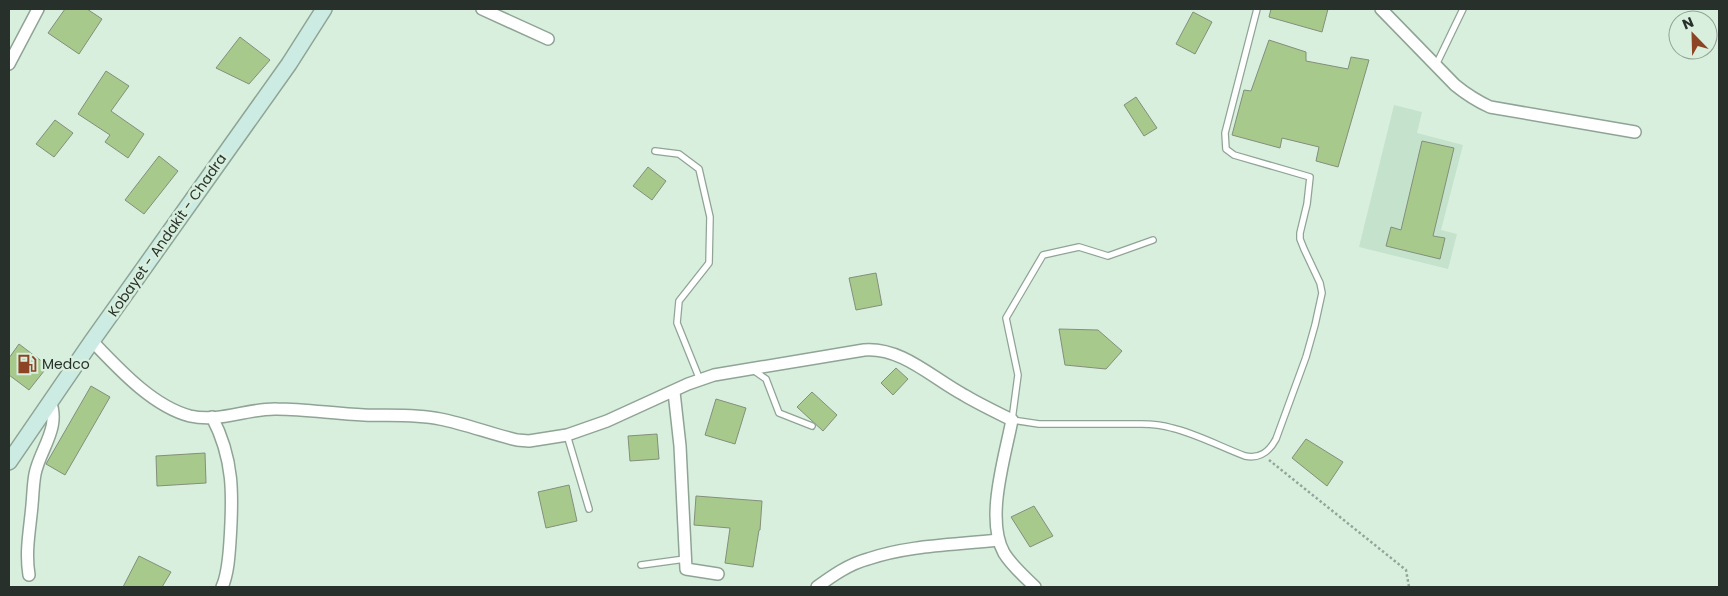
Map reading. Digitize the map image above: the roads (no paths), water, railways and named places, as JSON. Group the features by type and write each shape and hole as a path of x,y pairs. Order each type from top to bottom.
{"main road":[{"name":"Kobayet - Andakit - Chadra","path":"9,462 92,341 278,79 324,9"}],"street":[{"path":"482,9 548,39"},
{"path":"1380,9 1465,93 1490,107 1635,132"},
{"path":"9,64 34,10"},
{"path":"92,341 128,377 149,394 168,407 191,416 228,416 275,408 363,415 422,417 440,419 517,440 529,441 553,438 607,420 714,375 864,350 889,351 963,395 1012,420 996,512 998,540 1014,566 1035,587"},
{"path":"674,392 680,446 686,569 718,574"},
{"path":"29,574 26,558 27,542 36,473 54,420 50,401"},
{"path":"212,417 221,432 232,486 229,547 225,582 222,587"},
{"path":"817,587 840,572 867,559 914,549 998,540"}],"lane":[{"path":"1153,240 1108,256 1079,248 1042,255 1006,318 1018,375 1012,420 1039,424 1141,424 1172,427 1245,456 1252,457 1262,454 1272,447 1276,439 1306,357 1322,293 1320,283 1300,239 1310,178 1234,155 1226,149 1225,133 1257,9"},
{"path":"1436,65 1463,9"},
{"path":"655,151 679,154 699,169 710,217 709,263 679,301 677,323 700,380"},
{"path":"753,370 766,378 779,413 812,426"},
{"path":"567,434 589,509"},
{"path":"640,565 685,560"}],"place":[{"name":"Medco","path":"27,364"}]}
